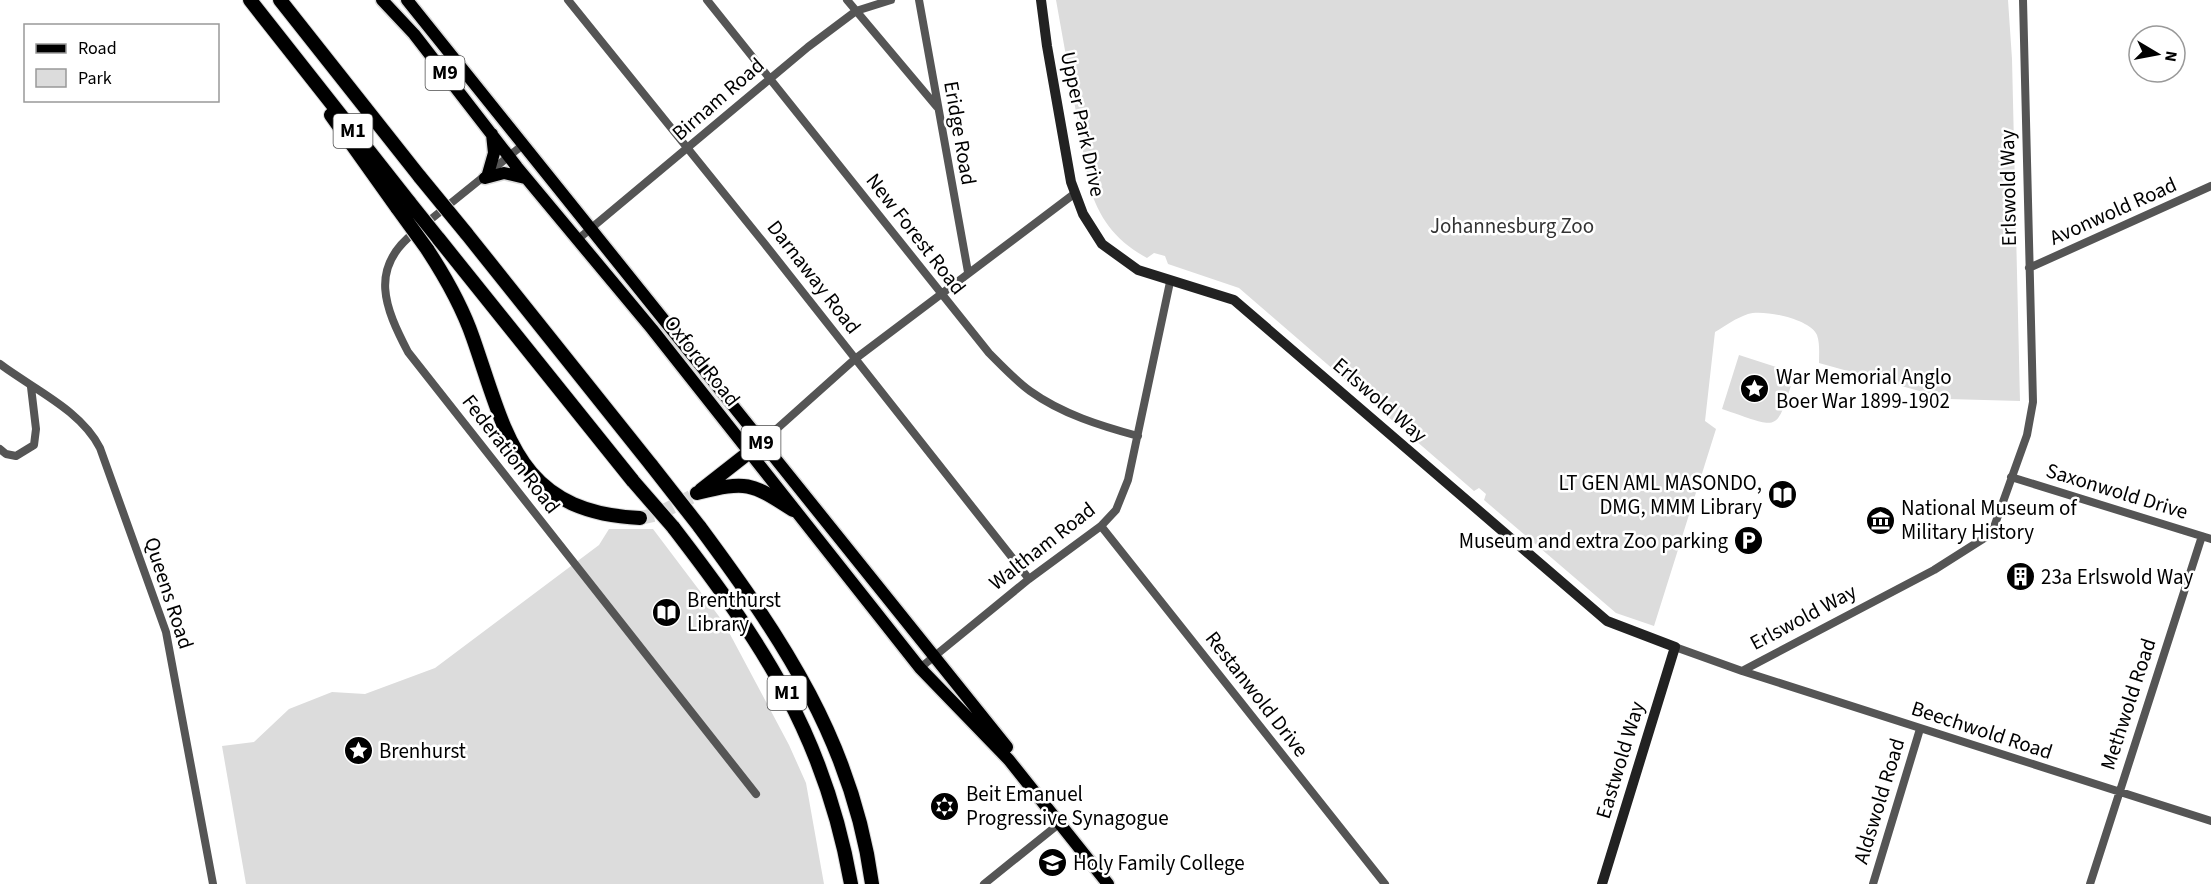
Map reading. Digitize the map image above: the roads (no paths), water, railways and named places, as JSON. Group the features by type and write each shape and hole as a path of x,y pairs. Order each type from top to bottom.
{"highway":[{"name":"M1","path":"250,0 310,77 404,206 438,238 633,481 673,527 753,635 794,707 818,761 836,815 851,884"},
{"name":"M1","path":"280,0 699,526 787,650 819,711 845,775 860,827 872,884"},
{"path":"404,206 459,303 506,435 521,462 536,479 575,506 614,517 640,518"},
{"path":"761,443 694,495 732,485 748,485 768,493 793,510"}],"main road":[{"name":"Oxford Road","path":"382,0 414,34 492,132 509,157 652,329 920,668 995,745 1116,884"},
{"name":"Oxford Road","path":"407,0 933,657 1063,822 1108,884"},
{"name":"Upper Park Drive","path":"1041,0 1074,194 1092,231 1108,250 1138,270 1170,282"},
{"path":"492,132 494,153 487,176 513,173 526,178"},
{"name":"Erlswold Way","path":"1170,282 1220,294 1234,300 1607,621 1675,647"},
{"name":"Eastwold Way","path":"1602,884 1675,647"}],"street":[{"name":"Darnaway Road","path":"568,0 1029,579"},
{"name":"New Forest Road","path":"707,0 989,353 1030,391 1090,422 1138,436"},
{"path":"847,0 937,107"},
{"name":"Birnam Road","path":"577,240 688,149 769,77 856,11 891,0"},
{"name":"Eridge Road","path":"919,0 968,272"},
{"name":"Erlswold Way","path":"1675,647 1742,671 1924,575 1981,542 1994,527 2033,410 2023,0"},
{"name":"Federation Road","path":"524,144 399,247 388,271 385,286 388,312 408,352 756,794"},
{"name":"Avonwold Road","path":"2029,268 2211,186"},
{"path":"761,443 855,358 1074,194"},
{"name":"Waltham Road","path":"920,668 1029,579 1101,526 1116,510 1125,491 1170,282"},
{"name":"Queens Road","path":"0,364 88,429 108,468 166,632 213,884"},
{"path":"0,448 6,454 16,456 34,445 36,429 32,387"},
{"name":"Saxonwold Drive","path":"2011,477 2211,539"},
{"name":"Restanwold Drive","path":"1101,526 1385,884"},
{"name":"Methwold Road","path":"2090,884 2202,536"},
{"name":"Beechwold Road","path":"1742,671 2211,821"},
{"name":"Aldswold Road","path":"1873,884 1920,729"},
{"path":"984,884 1063,822"}],"tunnel":[{"path":"640,518 658,514 691,497"}],"place":[{"name":"War Memorial Anglo Boer War 1899-1902","path":"1755,389"},
{"name":"LT GEN AML MASONDO, DMG, MMM Library","path":"1783,495"},
{"name":"National Museum of Military History","path":"1880,520"},
{"name":"Museum and extra Zoo parking","path":"1749,541"},
{"name":"23a Erlswold Way","path":"2020,577"},
{"name":"Brenthurst Library","path":"666,612"},
{"name":"Brenhurst","path":"358,751"},
{"name":"Beit Emanuel Progressive Synagogue","path":"945,806"},
{"name":"Holy Family College","path":"1052,863"}],"park label":[{"name":"Johannesburg Zoo","path":"1512,226"}]}
